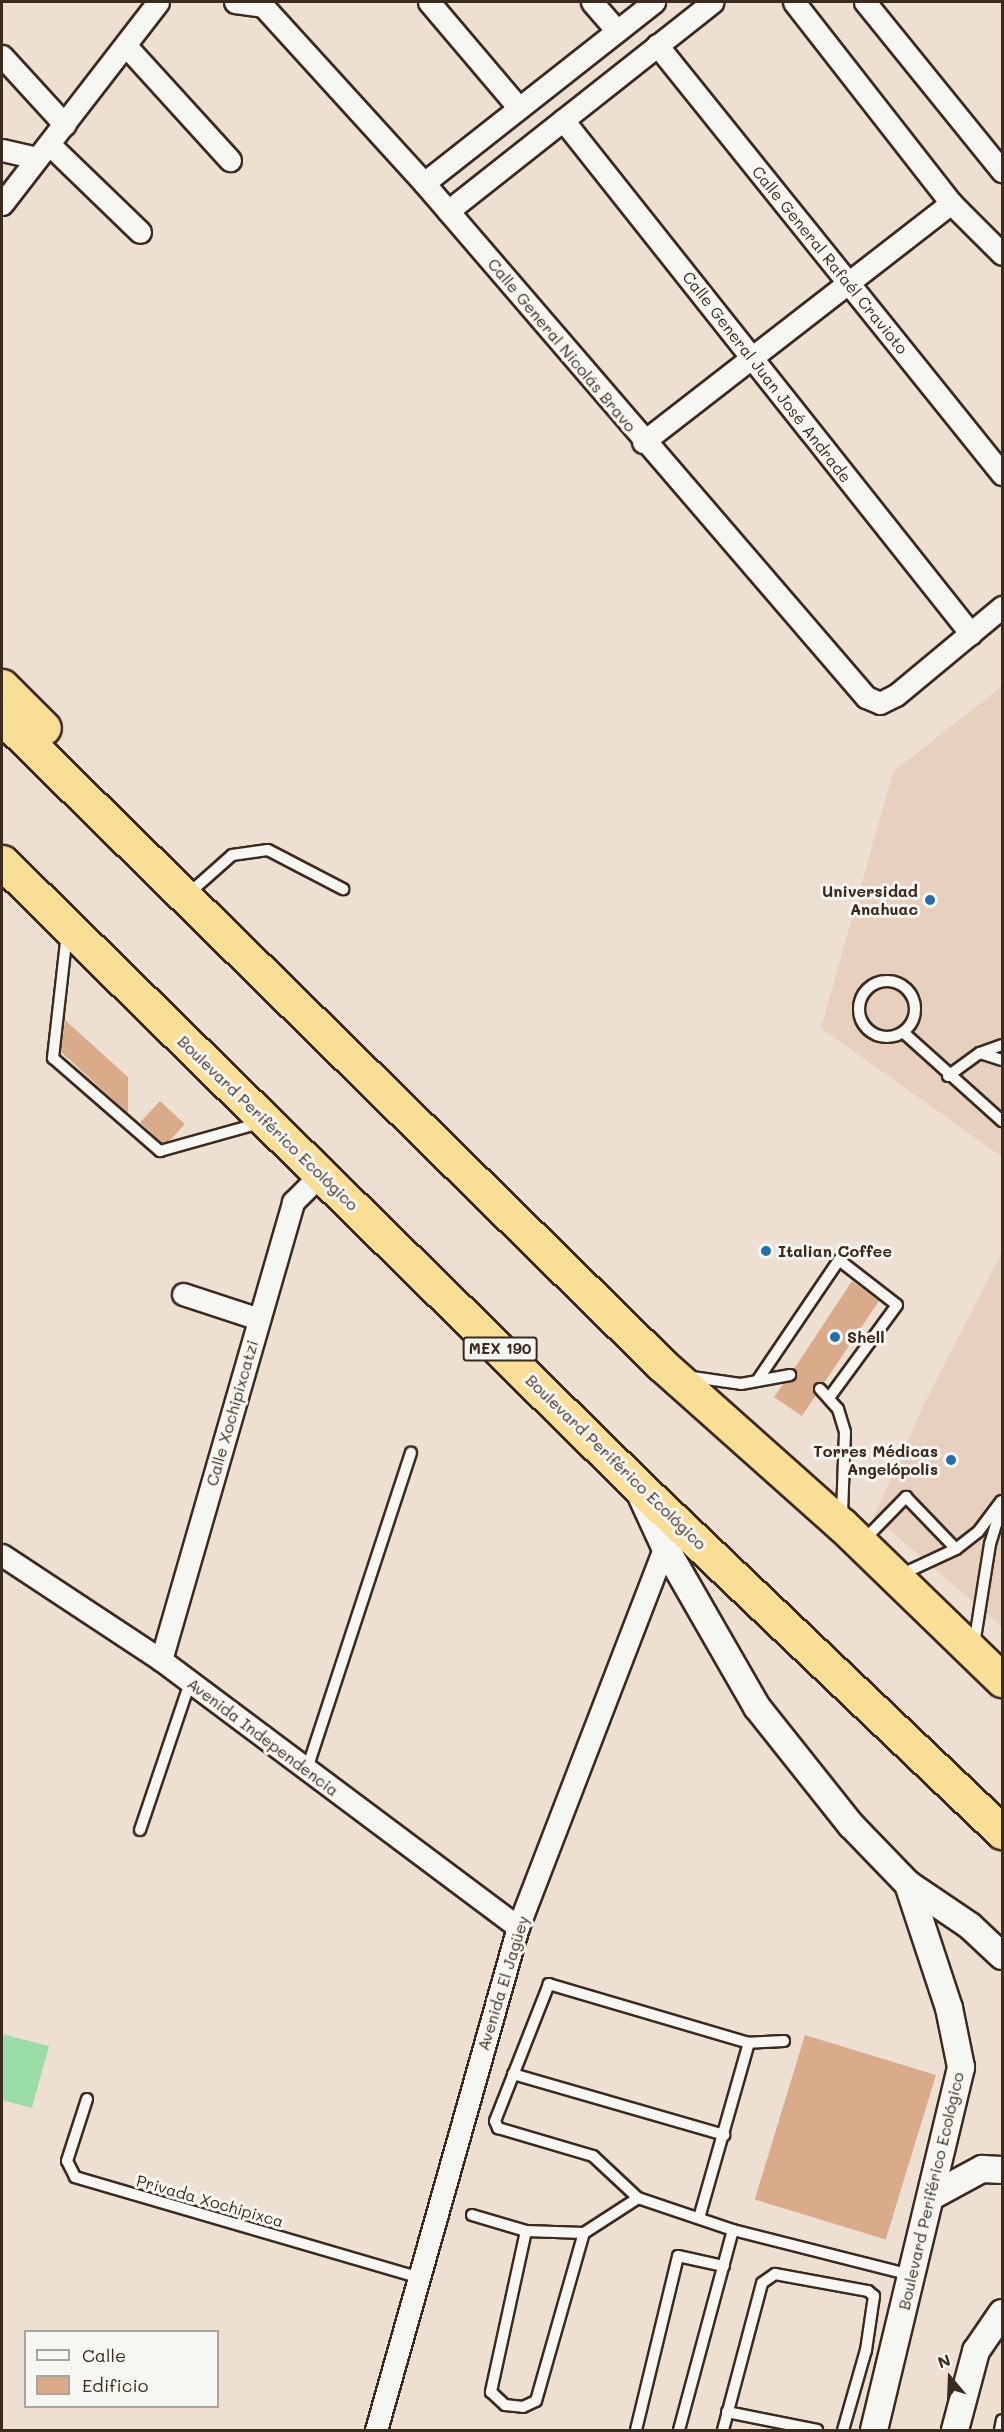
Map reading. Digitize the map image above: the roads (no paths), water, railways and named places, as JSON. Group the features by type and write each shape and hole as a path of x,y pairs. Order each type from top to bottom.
{"highway":[{"path":"2,686 135,823 169,864 181,890"},
{"path":"2,717 181,890 661,1364 851,1534 993,1666"},
{"name":"Boulevard Periférico Ecológico","path":"2,862 637,1485 1002,1832"},
{"path":"2,886 34,892"}],"street":[{"path":"2,204 127,47 158,2"},
{"name":"Calle General Nicolás Bravo","path":"234,2 264,4 424,183 643,442 866,697 880,703 970,634"},
{"path":"429,2 519,108"},
{"path":"592,2 617,31"},
{"path":"424,183 654,2"},
{"path":"448,211 713,2"},
{"path":"794,2 951,203 1002,254"},
{"path":"865,2 1001,168"},
{"name":"Calle General Rafaél Cravioto","path":"657,45 1002,474"},
{"path":"127,47 230,160"},
{"path":"2,56 65,125"},
{"name":"Calle General Juan José Andrade","path":"563,120 970,634"},
{"path":"2,150 43,151 140,232"},
{"path":"643,442 951,203"},
{"path":"970,634 1002,607"},
{"name":"Calle Xochipixcatzi","path":"160,1660 293,1202 320,1175"},
{"path":"183,1294 259,1319"},
{"path":"637,1485 665,1547 757,1707 851,1825 909,1884 970,1926 1002,1956"},
{"name":"Avenida El Jagüey","path":"376,2430 416,2277 518,1927 665,1547"},
{"name":"Avenida Independencia","path":"2,1555 160,1660 518,1927"},
{"name":"Boulevard Periférico Ecológico","path":"874,2430 932,2196 961,2067 949,2008 909,1884"},
{"path":"932,2196 982,2169 1002,2170"},
{"path":"955,2430 976,2350 1002,2313"}],"lane":[{"path":"181,890 232,855 268,850 343,889"},
{"path":"68,927 53,1058 160,1151 266,1121"},
{"path":"890,981 906,988 915,1003 913,1021 904,1033 884,1038 868,1031 859,1015 861,998 873,985 890,981"},
{"path":"904,1033 948,1076 1002,1121"},
{"path":"948,1076 980,1053 1002,1045"},
{"path":"980,1053 1002,1060"},
{"path":"757,1382 839,1260 897,1305 829,1398"},
{"path":"661,1364 705,1380 757,1382 790,1375"},
{"path":"820,1389 829,1398 845,1432 851,1534"},
{"path":"307,1769 411,1453"},
{"path":"851,1534 906,1497 956,1549"},
{"path":"895,1576 956,1549 978,1532 1002,1498"},
{"path":"993,1666 990,1544 1002,1504"},
{"path":"140,1830 190,1682"},
{"path":"784,2041 749,2043 549,1984 495,2121 498,2128 593,2156 638,2198 733,2230 911,2275"},
{"path":"699,2218 749,2043"},
{"path":"513,2074 724,2135"},
{"name":"Privada Xochipixca","path":"87,2099 67,2161 75,2177 416,2277"},
{"path":"472,2215 526,2230 584,2233 638,2198"},
{"path":"526,2230 491,2392 505,2405 524,2407 536,2401 584,2233"},
{"path":"679,2430 733,2230"},
{"path":"636,2430 678,2256 724,2266"},
{"path":"723,2430 762,2283 775,2274 868,2291 874,2296 866,2350 843,2430"},
{"path":"727,2412 817,2430"},
{"path":"1000,2430 1002,2420"}],"place":[{"name":"Universidad Anahuac","path":"930,900"},
{"name":"Italian Coffee","path":"766,1251"},
{"name":"Shell","path":"835,1337"},
{"name":"Torres Médicas Angelópolis","path":"951,1460"}]}
